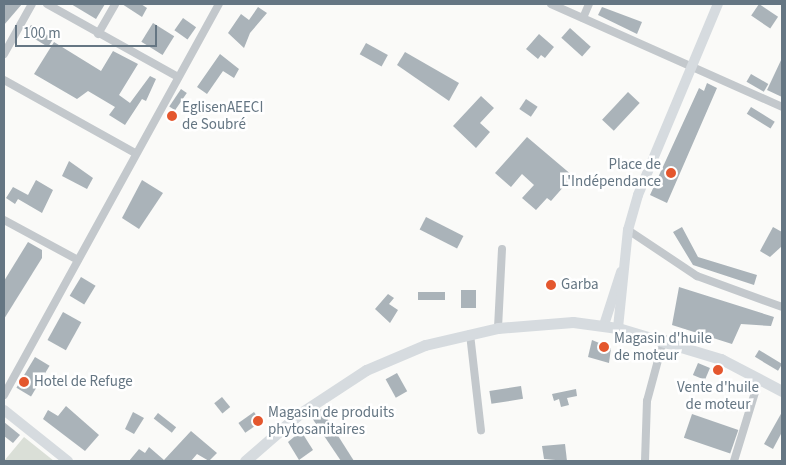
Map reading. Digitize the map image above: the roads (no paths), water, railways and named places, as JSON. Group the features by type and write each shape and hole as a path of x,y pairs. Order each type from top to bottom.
{"main road":[{"path":"618,328 628,230 692,64 718,4"},
{"path":"604,325 623,266"},
{"path":"245,461 352,378 426,345 498,328 573,322 604,325 664,338 760,379 782,391"},
{"path":"4,410 68,461"}],"street":[{"path":"4,54 32,4"},
{"path":"47,4 178,78"},
{"path":"98,34 115,4"},
{"path":"4,395 218,4"},
{"path":"552,4 692,64 782,107"},
{"path":"583,18 589,4"},
{"path":"4,80 135,153"},
{"path":"4,220 78,260"},
{"path":"628,230 697,276 782,307"},
{"path":"498,328 502,249"},
{"path":"470,334 481,430"},
{"path":"645,461 647,401 664,338"},
{"path":"734,461 760,379"}],"place":[{"name":"EglisenAEECI de Soubré","path":"172,116"},
{"name":"Place de L'Indépendance","path":"671,173"},
{"name":"Garba","path":"551,285"},
{"name":"Magasin d'huile de moteur","path":"604,347"},
{"name":"Vente d'huile de moteur","path":"718,370"},
{"name":"Hotel de Refuge","path":"24,382"},
{"name":"Magasin de produits phytosanitaires","path":"258,421"}]}
